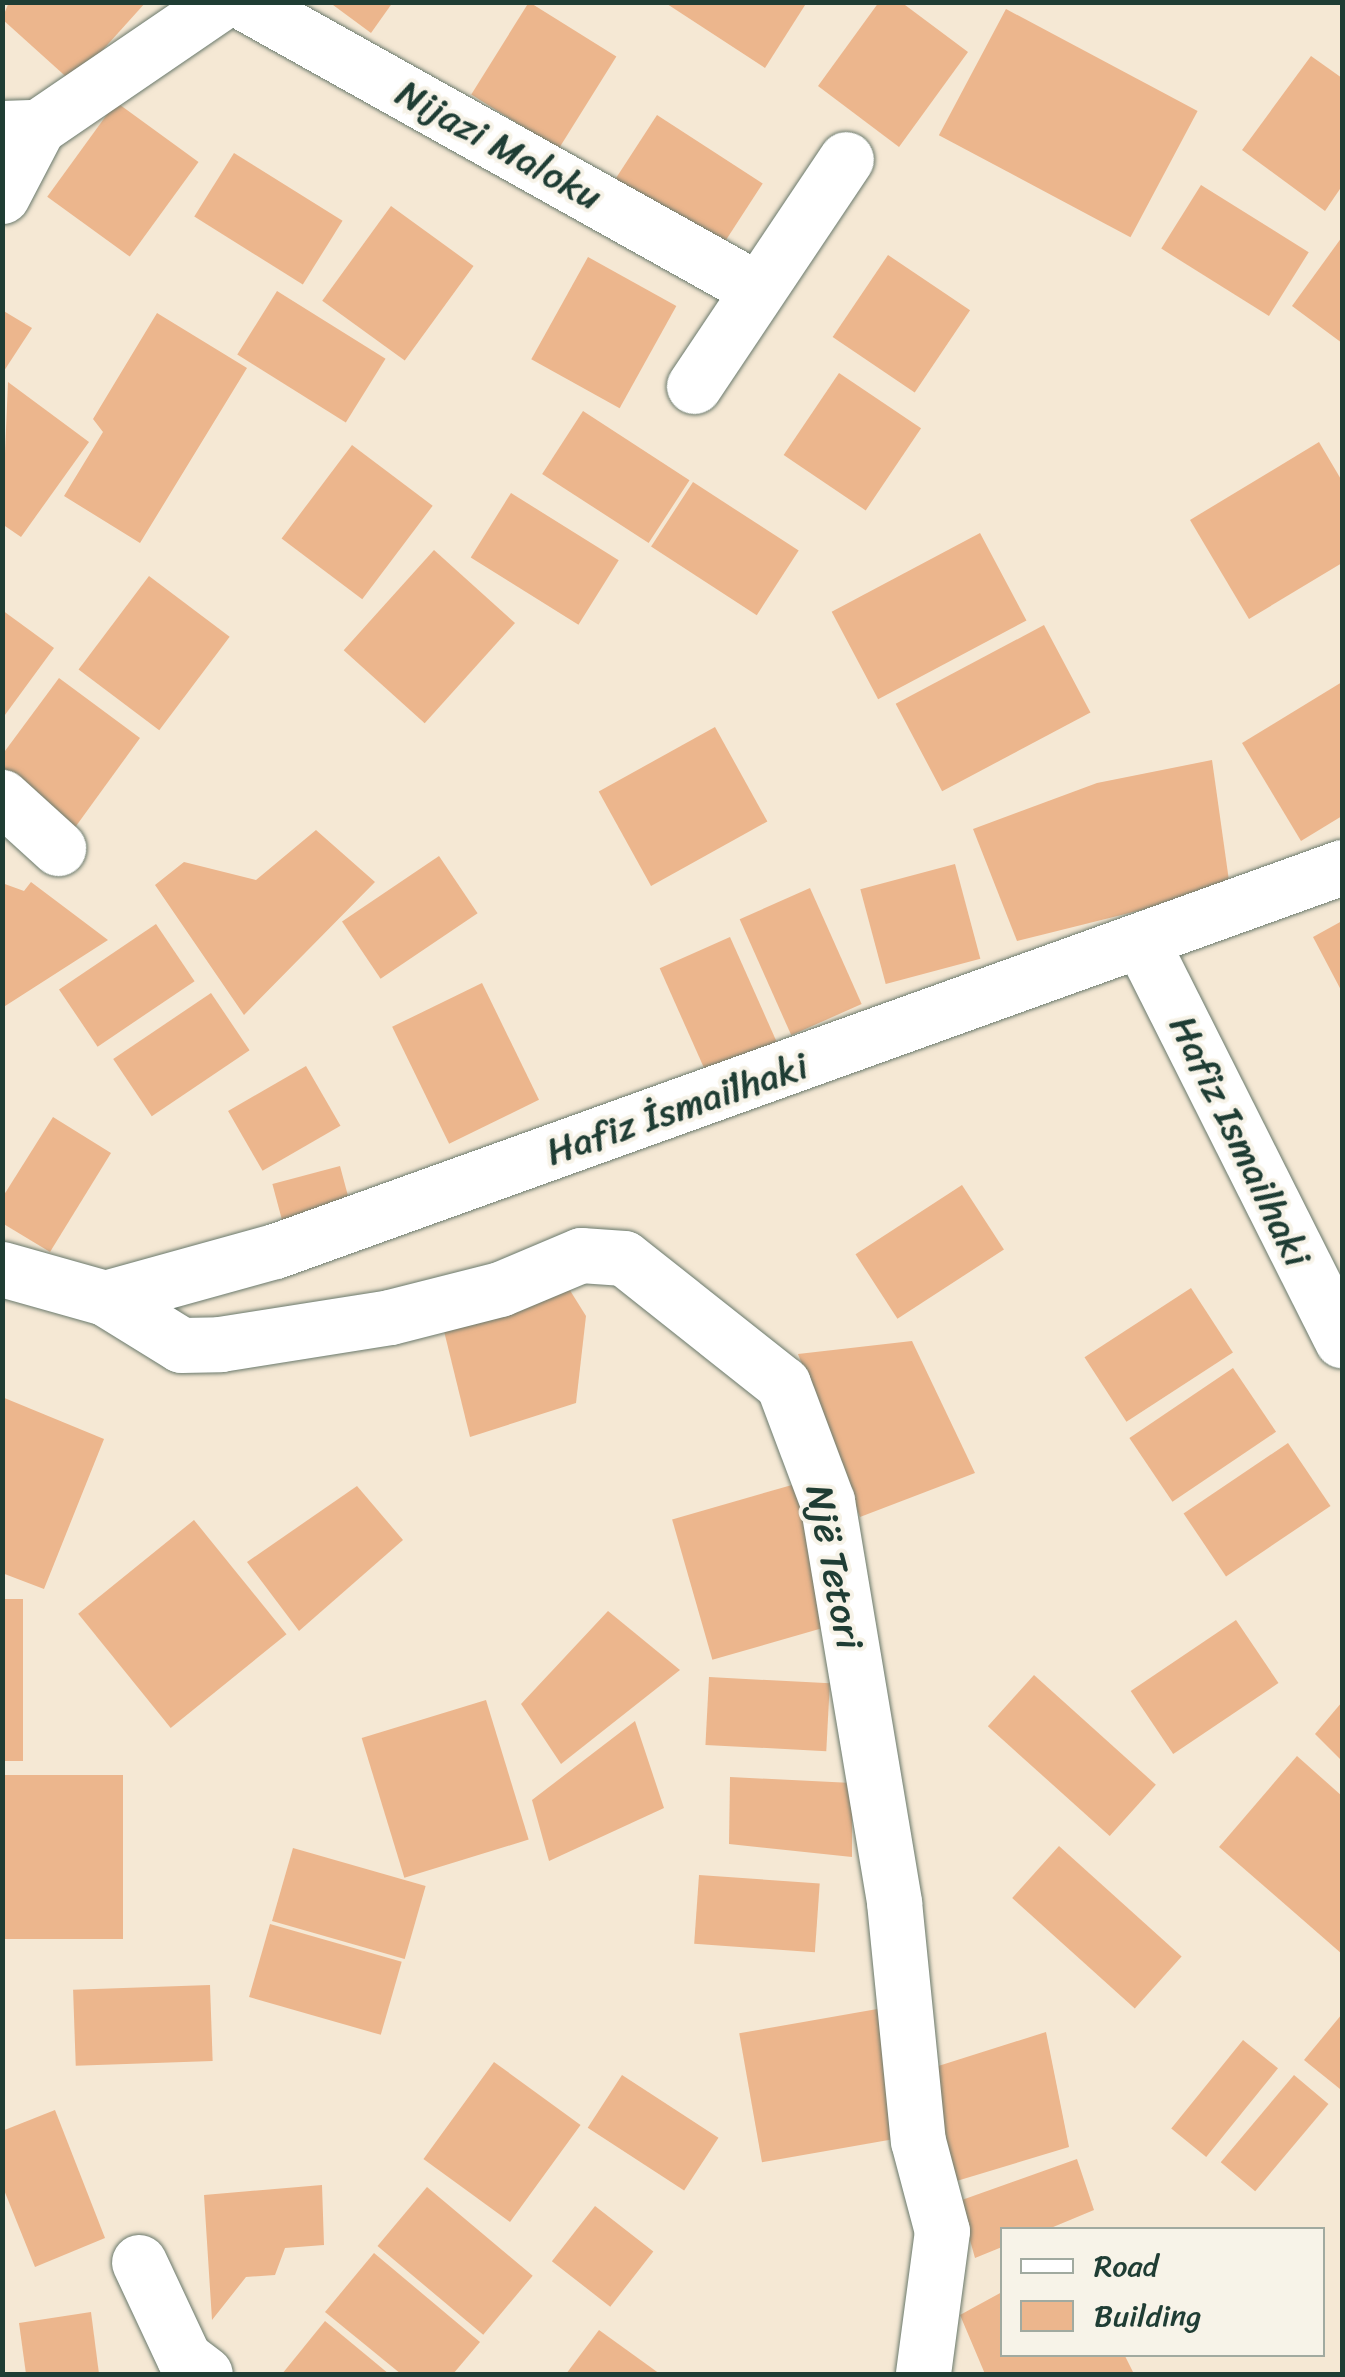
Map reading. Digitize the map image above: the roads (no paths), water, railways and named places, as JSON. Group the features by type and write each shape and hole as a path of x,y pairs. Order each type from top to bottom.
{"street":[{"path":"2,196 20,128 222,2"},
{"name":"Nijazi Maloku","path":"243,2 755,288"},
{"path":"694,386 755,288 846,158"},
{"path":"2,797 58,848"},
{"name":"Hafiz İsmai̇lhaki","path":"104,1298 276,1252 1342,867"},
{"name":"Hafiz Ismailhaki","path":"1141,940 1342,1340"},
{"name":"Një Tetori","path":"104,1298 181,1345 220,1344 390,1317 500,1289 580,1255 624,1258 783,1384 827,1502 894,1902 918,2140 942,2231 922,2374"},
{"path":"2,1269 104,1298"},
{"path":"138,2262 184,2358 205,2374"}]}
